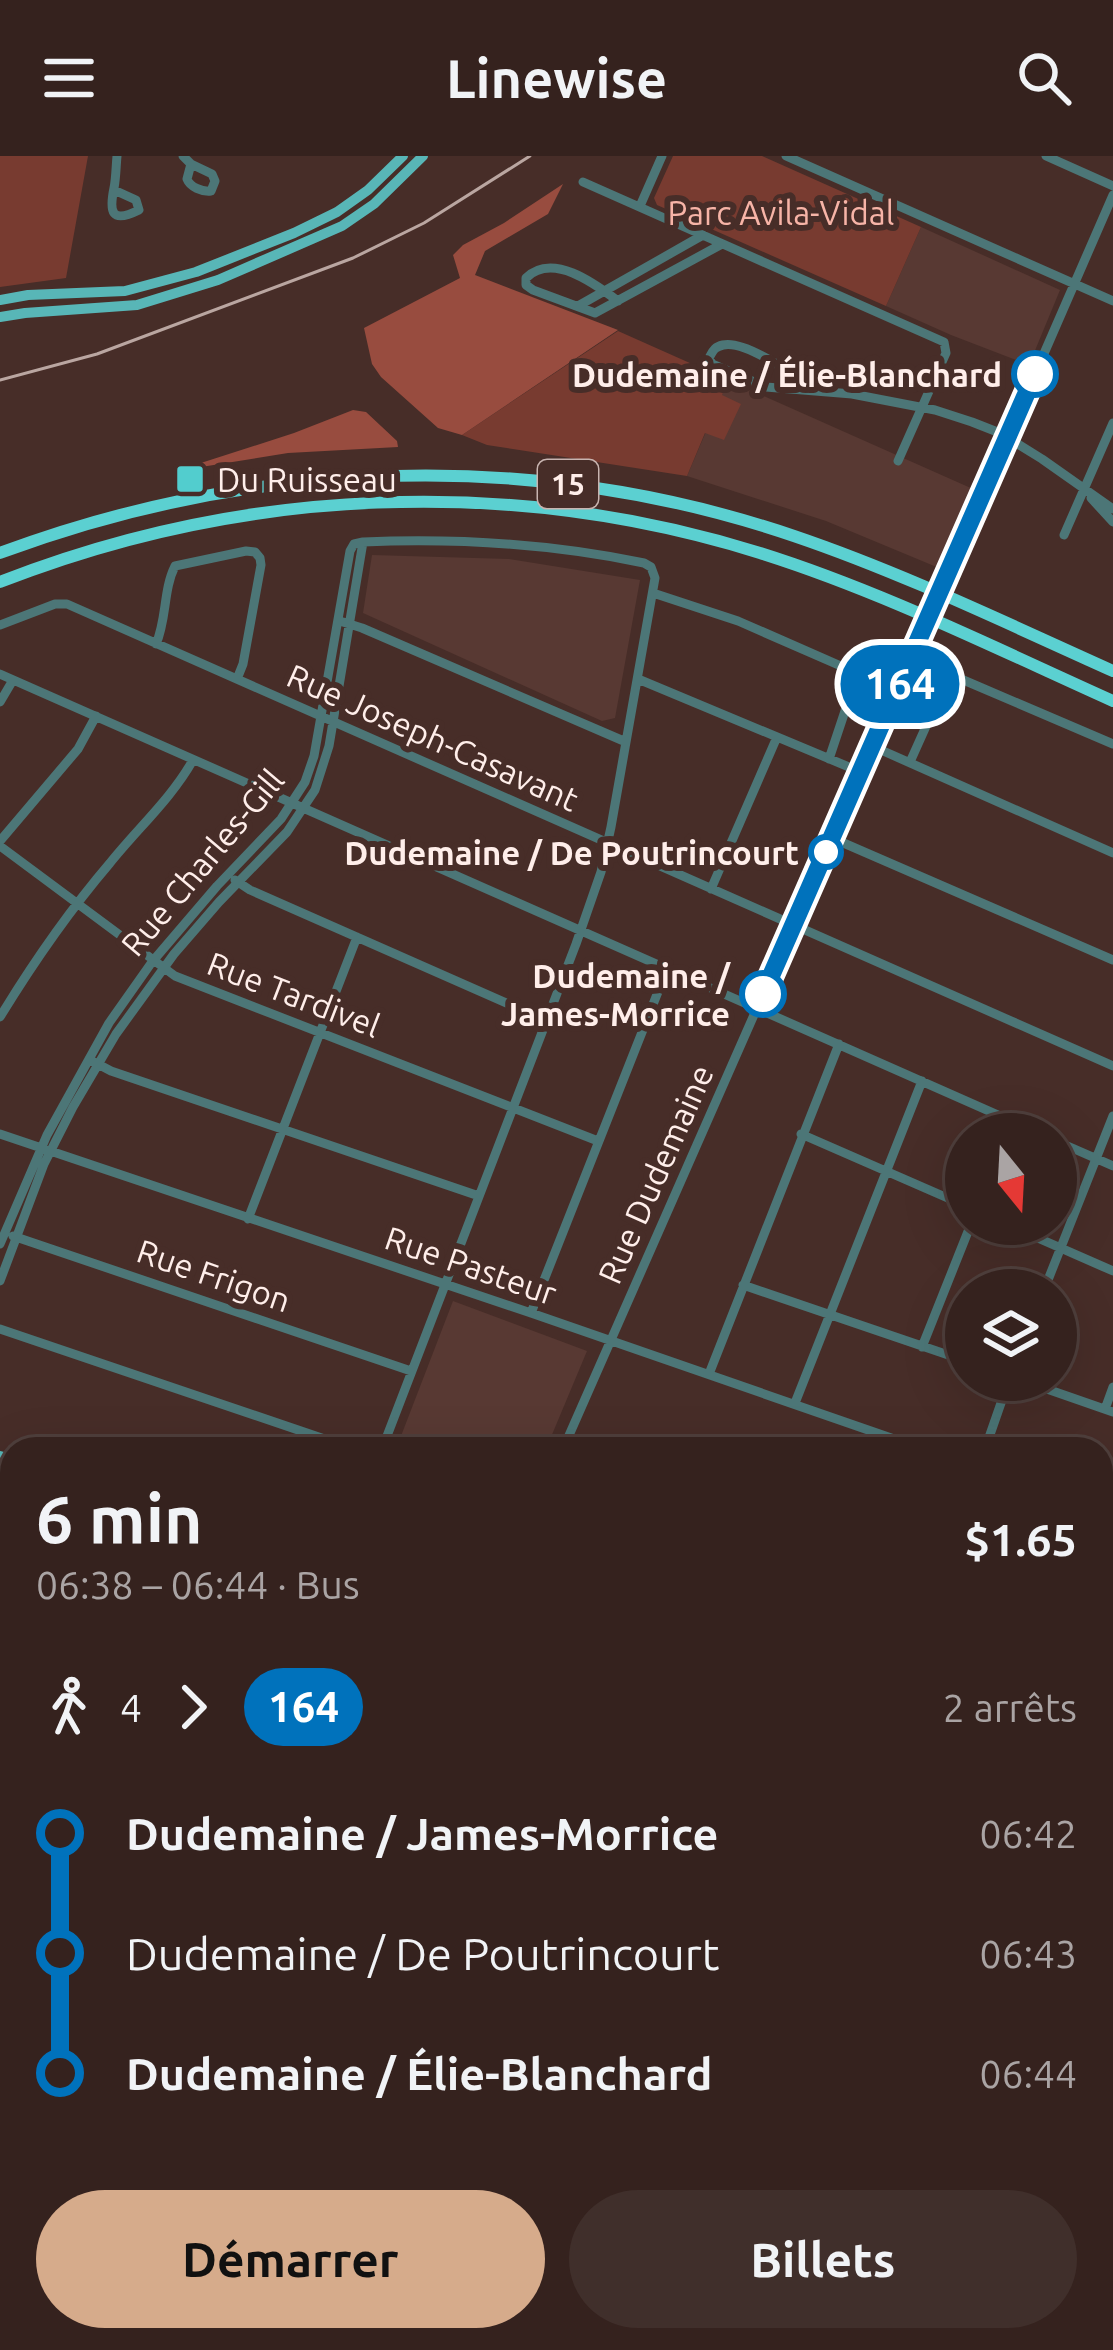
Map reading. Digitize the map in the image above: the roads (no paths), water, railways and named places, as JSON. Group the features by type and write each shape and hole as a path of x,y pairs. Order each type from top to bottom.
{"highway":[{"name":"15","path":"0,553 131,511 263,485 427,474 552,482 679,503 781,531 881,569 1113,671"},
{"name":"15","path":"0,582 130,539 257,513 415,501 532,507 673,530 798,566 1113,701"}],"main road":[{"path":"0,300 136,290 196,272 344,208 403,156"},
{"path":"0,317 137,305 218,280 342,226 374,204 423,156"}],"street":[{"path":"114,190 117,156"},
{"path":"640,206 662,156"},
{"path":"786,156 1113,302"},
{"path":"1046,156 1113,186"},
{"path":"583,182 946,345 898,461"},
{"name":"Rue Dudemaine","path":"568,1437 1113,196"},
{"path":"578,306 703,235"},
{"path":"618,301 555,267 538,268 526,278 529,288 595,313 618,301 722,244"},
{"path":"810,389 788,371 743,348 726,344 709,358 712,364 766,387 810,389 922,407 972,422 1007,438 1113,509"},
{"path":"1064,536 1113,423"},
{"path":"1085,488 1113,522"},
{"name":"Rue Charles-Gill","path":"232,878 287,832 322,772 333,722 354,544 524,546 639,562 653,570 653,592"},
{"path":"156,644 173,567 255,552 261,566 237,680"},
{"path":"386,1437 547,1021 608,843 653,592 738,621 850,670 854,684 830,759"},
{"name":"Rue Joseph-Casavant","path":"0,625 61,603 1113,1066"},
{"path":"344,622 626,742"},
{"name":"Rue Charles-Gill","path":"0,1281 5,1236 93,1061 157,965 292,804 312,763 344,622"},
{"path":"0,674 994,1113"},
{"path":"910,762 945,684 954,676 1113,744"},
{"path":"638,679 861,772"},
{"path":"0,702 13,680"},
{"path":"0,844 78,749 96,716"},
{"path":"711,889 777,737"},
{"path":"872,746 1113,853"},
{"path":"0,1017 76,904 171,795 193,760"},
{"path":"832,838 1113,960"},
{"name":"Rue Tardivel","path":"0,844 175,976 598,1142"},
{"path":"232,878 547,1021"},
{"path":"248,1219 357,937"},
{"path":"531,1313 667,969"},
{"path":"709,1374 839,1044"},
{"path":"93,1061 479,1196"},
{"path":"795,1403 922,1081"},
{"path":"1052,1269 1113,1116"},
{"name":"Rue Pasteur","path":"0,1134 890,1437"},
{"path":"801,1134 945,1197"},
{"path":"1077,1150 1113,1166"},
{"name":"Rue Frigon","path":"5,1236 411,1371"},
{"path":"922,1347 962,1245"},
{"path":"1053,1245 1113,1271"},
{"path":"743,1285 945,1354"},
{"path":"0,1329 319,1437"},
{"path":"1077,1399 1109,1410 1113,1387"},
{"path":"989,1437 1002,1401"}],"tram line":[{"path":"0,380 97,354 353,258 424,223 530,156"}],"place":[{"name":"Dudemaine / Élie-Blanchard","path":"1035,374"},
{"name":"Du Ruisseau","path":"190,479"},
{"name":"Dudemaine / De Poutrincourt","path":"826,852"},
{"name":"Dudemaine / James-Morrice","path":"763,994"}],"park label":[{"name":"Parc Avila-Vidal","path":"781,212"}]}
